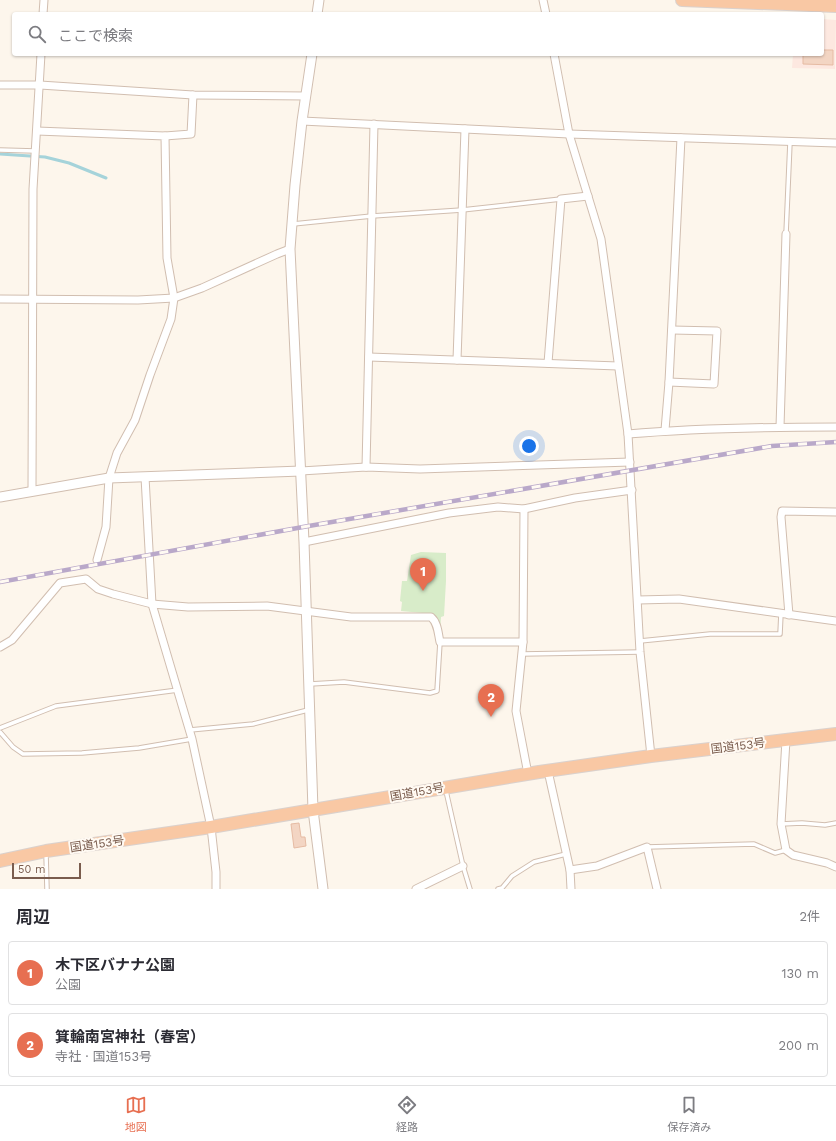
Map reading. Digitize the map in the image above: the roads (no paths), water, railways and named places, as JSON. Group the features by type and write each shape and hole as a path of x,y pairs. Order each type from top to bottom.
{"highway":[{"path":"682,0 836,6"},
{"name":"国道153号","path":"0,861 46,852 211,827 528,774 651,756 836,734"}],"street":[{"path":"43,12 44,0"},
{"path":"317,12 319,0"},
{"path":"543,0 546,12"},
{"path":"32,491 33,190 41,56"},
{"path":"312,56 302,121 290,249 304,542 313,810 323,889"},
{"path":"554,56 569,134 601,239 628,434 640,652 651,756"},
{"path":"0,85 193,95 306,96"},
{"path":"36,131 164,136 191,134 193,95"},
{"path":"302,121 569,134 836,143"},
{"path":"366,467 374,124"},
{"path":"457,360 465,129"},
{"path":"97,560 106,527 109,478 117,453 135,420 171,319 174,298 167,258 164,136"},
{"path":"665,430 672,330 681,138"},
{"path":"548,363 561,199 588,196"},
{"path":"780,427 786,234"},
{"path":"0,299 138,300 174,298 202,288 290,249"},
{"path":"669,382 714,384 717,332 672,330"},
{"path":"369,357 618,366"},
{"path":"628,434 665,430 780,427 836,428"},
{"path":"0,497 109,478 366,467 420,468 630,462"},
{"path":"145,476 152,604 190,730 211,827 216,872 216,889"},
{"path":"304,542 449,513 498,507 524,509 575,498 632,490"},
{"path":"524,509 523,642 516,711 528,774"},
{"path":"789,615 781,517 782,511 836,512"},
{"path":"0,647 12,640 60,583 86,579 98,589 152,604 188,607 267,606 351,617 431,617 436,625 440,642 523,642"},
{"path":"638,600 680,599 836,622"},
{"path":"786,740 781,824 786,850 793,855 827,863 836,867"},
{"path":"548,771 570,870 571,889"},
{"path":"570,870 596,866 648,847 657,889"},
{"path":"416,889 463,866"}],"lane":[{"path":"786,234 790,142"},
{"path":"0,150 35,151"},
{"path":"292,224 372,216 462,210 561,199"},
{"path":"640,641 710,634 780,634 781,613"},
{"path":"309,684 344,682 430,693 437,691 440,642"},
{"path":"522,654 640,652"},
{"path":"0,728 56,706 178,690"},
{"path":"190,730 253,724 310,710"},
{"path":"0,732 13,747 23,754 82,753 139,748 192,739"},
{"path":"445,788 463,866 470,889"},
{"path":"781,824 802,823 825,825 836,823"},
{"path":"648,847 754,844 775,853 786,850"},
{"path":"46,852 47,889"},
{"path":"500,889 512,876 534,862 566,854"}],"waterway":[{"path":"0,154 45,157 69,163 106,178"}],"railway":[{"path":"0,582 303,527 772,446 836,442"}],"place":[{"name":"木下区バナナ公園","path":"423,591"},
{"name":"箕輪南宮神社（春宮）","path":"491,717"}]}
